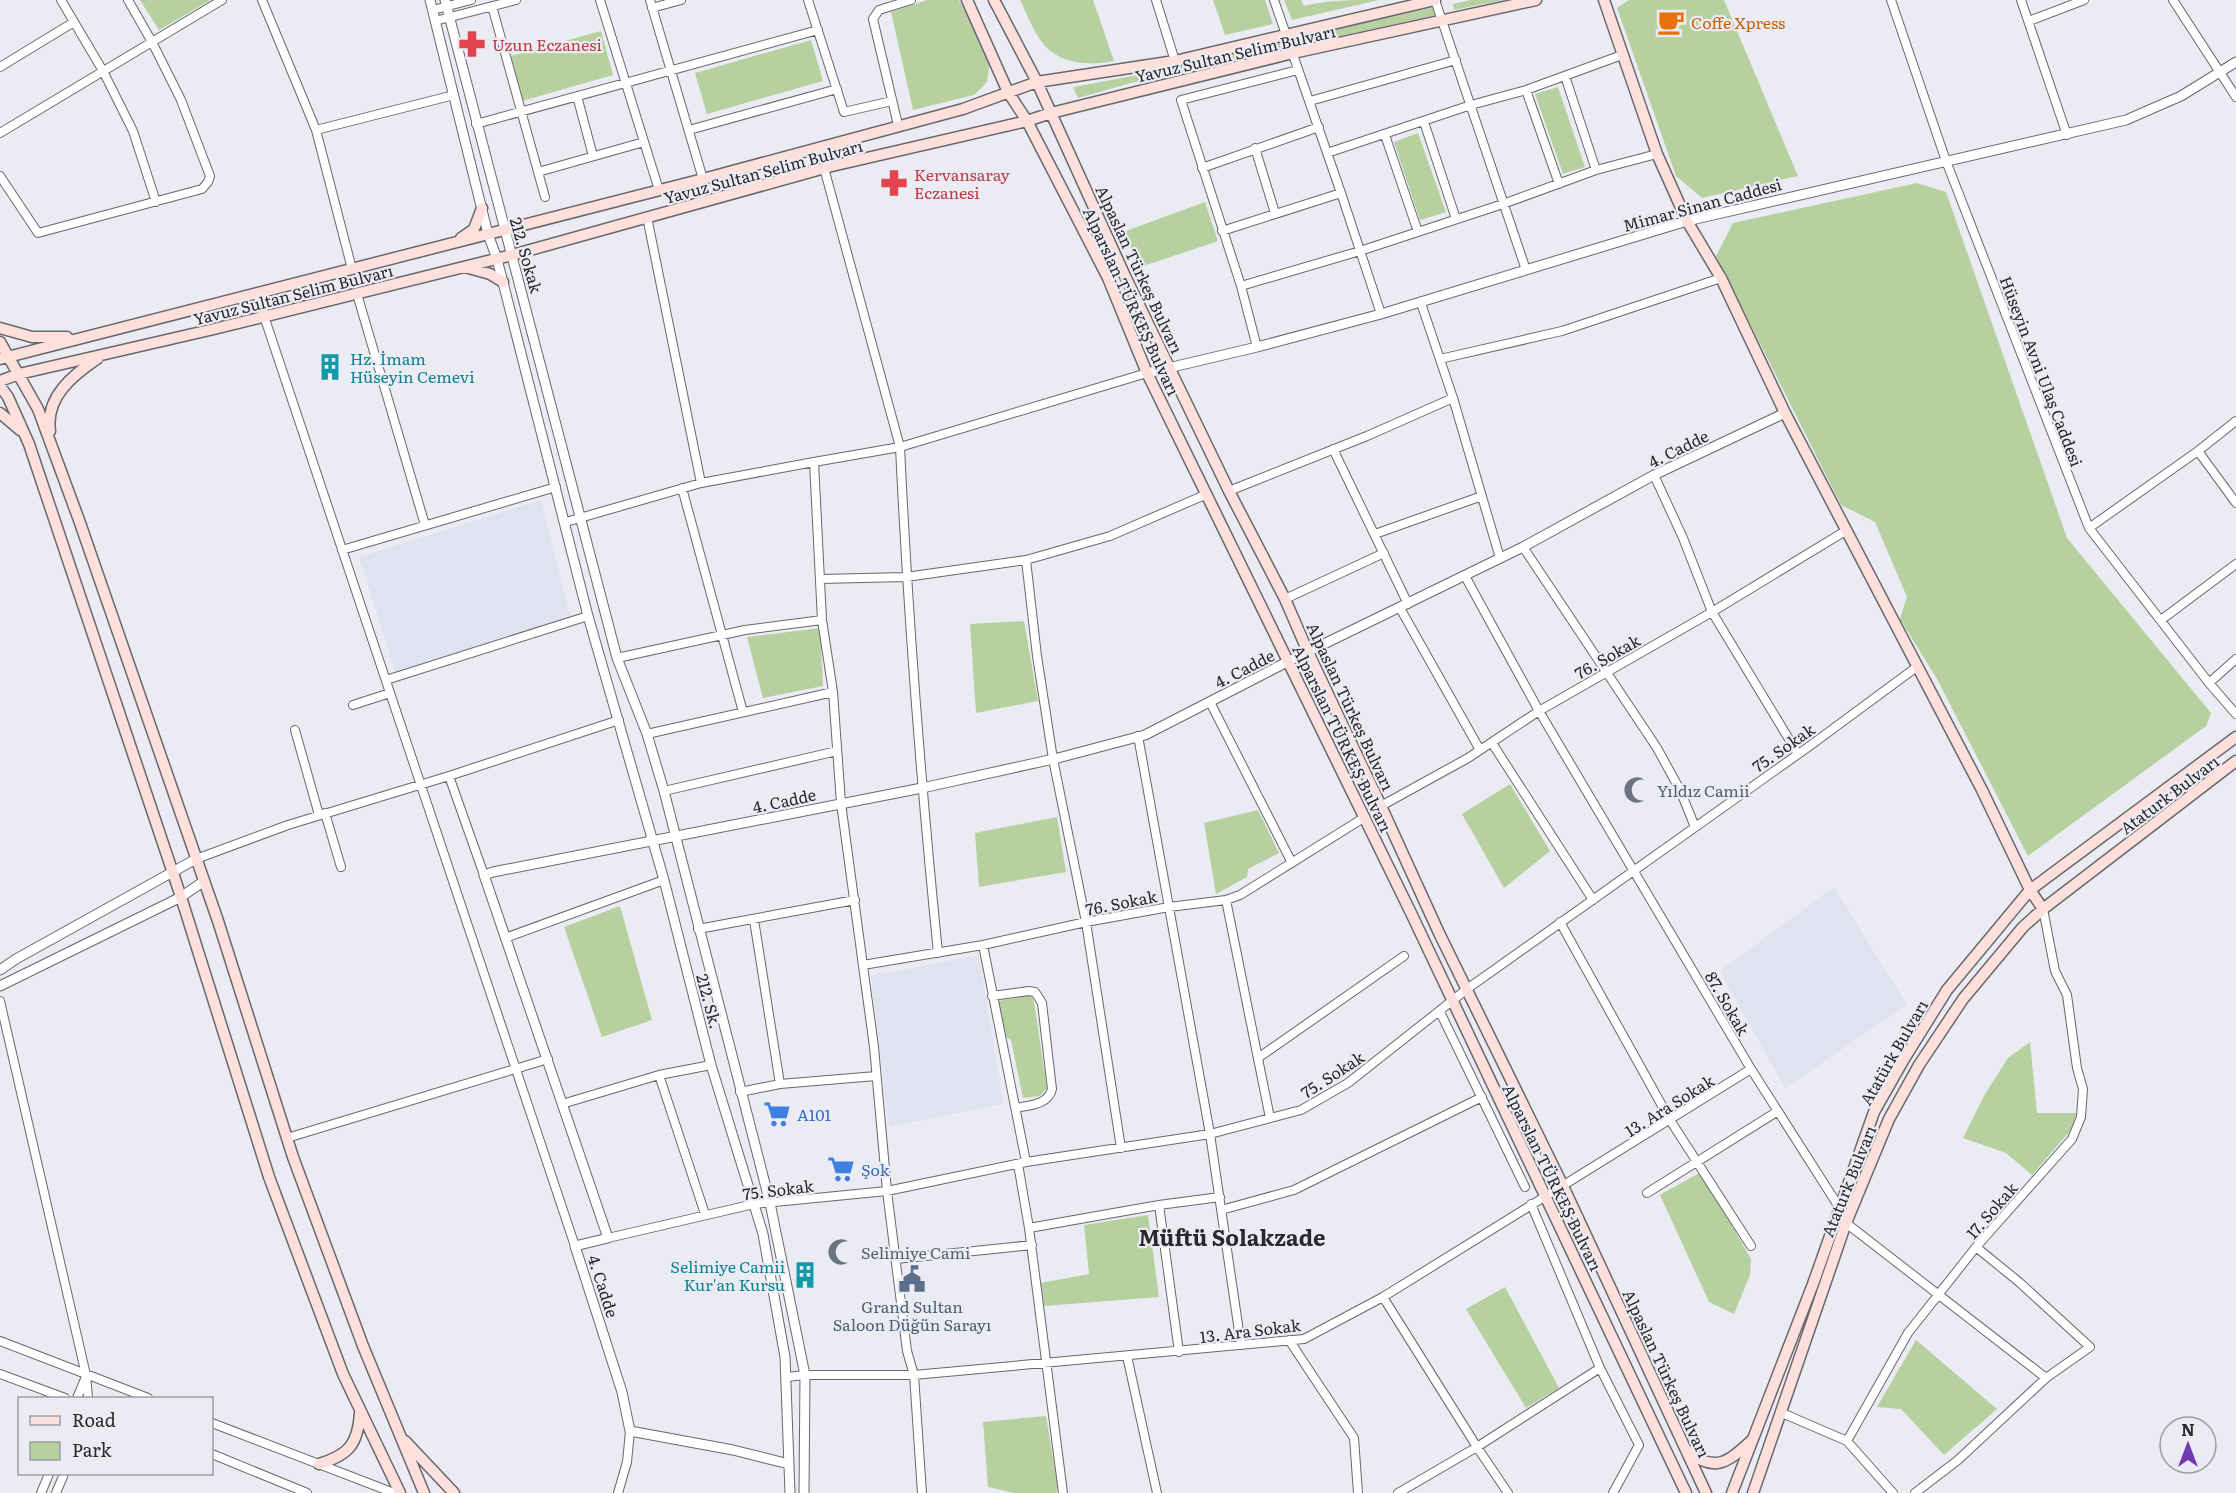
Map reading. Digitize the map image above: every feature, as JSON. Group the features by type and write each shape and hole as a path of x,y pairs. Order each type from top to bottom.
{"main road":[{"name":"Alparslan TÜRKEŞ Bulvarı","path":"967,0 1008,92 1027,121 1108,278 1147,373 1365,817 1686,1493"},
{"name":"Alpaslan Türkeş Bulvarı","path":"994,0 1037,82 1125,276 1228,491 1285,599 1439,933 1563,1186 1706,1493"},
{"name":"Yavuz Sultan Selim Bulvarı","path":"5,358 703,179 963,109 1037,82 1175,61 1435,0"},
{"name":"Yavuz Sultan Selim Bulvarı","path":"0,381 19,374 497,259 824,168 1027,121 1051,113 1293,53 1536,0"},
{"path":"1604,0 1657,154 1687,220 1721,278 1785,413 1982,790 2030,890 2043,909"},
{"path":"453,243 474,229 482,208"},
{"path":"465,267 490,274 503,282"},
{"path":"258,293 264,316"},
{"path":"0,328 32,337 95,335"},
{"path":"0,342 5,358 19,374 38,409 80,520 204,881 287,1138 358,1335 424,1493"},
{"path":"54,452 49,422 52,408 65,385 102,355"},
{"path":"0,386 25,434 181,897 269,1177 343,1374 399,1493"},
{"path":"0,413 25,434"},
{"name":"Atatürk Bulvarı","path":"1732,1493 1813,1284 1874,1112 1947,990 2030,890 2236,737"},
{"name":"Ataturk Bulvarı","path":"1754,1493 1846,1223 1889,1119 1919,1065 1963,999 2023,927 2043,909 2236,761"},
{"path":"319,1464 339,1456 352,1444 358,1430 360,1410"},
{"path":"399,1435 454,1493"},
{"path":"1685,1448 1696,1458 1720,1463 1730,1460 1753,1439"}],"street":[{"path":"61,0 103,71 133,130 156,202"},
{"path":"0,176 38,233 202,189 208,182 210,176 181,100 153,42 128,0"},
{"path":"0,133 222,0"},
{"path":"262,0 316,130 352,269"},
{"name":"212. Sk.","path":"430,0 488,234 497,259 566,522 588,616 664,880 711,1065 763,1234 785,1357 790,1493"},
{"path":"433,10 446,3 471,0"},
{"path":"435,21 516,0"},
{"path":"600,0 659,190"},
{"path":"681,0 651,4 703,179"},
{"path":"808,0 844,112 892,101"},
{"path":"898,125 873,19 879,10 911,0"},
{"path":"1156,0 1175,61"},
{"path":"1275,0 1381,314"},
{"path":"1435,0 1526,270"},
{"name":"Hüseyin Avni Ulaş Caddesi","path":"1891,0 1946,161 2089,528 2209,683 2236,714"},
{"path":"2021,0 2067,135"},
{"path":"2029,21 2084,0"},
{"path":"2173,0 2236,97"},
{"name":"212. Sokak","path":"446,3 617,658 647,734 664,791 770,1203 805,1375 804,1493"},
{"path":"492,6 545,196"},
{"path":"0,67 74,22"},
{"path":"476,124 818,30"},
{"path":"1327,153 1471,105 1526,90 1622,55"},
{"path":"1310,101 1456,60"},
{"name":"Mimar Sinan Caddesi","path":"1147,373 1257,347 1421,303 1687,220 2126,120 2181,96 2236,62"},
{"path":"1257,347 1241,286 1181,100 1298,70"},
{"path":"1566,76 1596,170"},
{"path":"689,130 837,89"},
{"path":"1526,90 1559,184"},
{"path":"316,130 453,95"},
{"path":"577,96 594,156"},
{"path":"1424,122 1456,219"},
{"path":"1202,168 1318,127"},
{"path":"1385,135 1418,232"},
{"path":"538,172 644,142"},
{"path":"1255,148 1275,213"},
{"path":"1241,286 1360,251 1503,204 1596,170 1657,154"},
{"path":"824,168 900,447 906,577 922,788 938,953"},
{"path":"1222,231 1341,192"},
{"path":"647,217 701,483"},
{"path":"1440,359 1562,330 1660,300 1721,278"},
{"path":"357,294 425,525"},
{"path":"1421,303 1453,398 1500,558"},
{"path":"264,316 575,1246"},
{"path":"566,522 701,483 900,447 1147,373"},
{"path":"1228,491 1453,398"},
{"name":"4. Cadde","path":"630,1431 622,1392 575,1246 608,1238 484,875 922,788 1053,759 1138,736 1465,576 1654,476 1785,413"},
{"path":"2089,528 2198,451 2236,421"},
{"path":"1333,449 1384,553 1404,606 1480,750"},
{"path":"2198,451 2235,500"},
{"path":"814,462 822,620 833,692 841,803 863,964 907,1351 914,1375 922,1493"},
{"path":"1654,476 1683,538 1712,612 1798,754"},
{"path":"342,550 556,487"},
{"path":"682,488 743,712"},
{"path":"820,579 906,577 1026,560 1110,536 1207,494"},
{"path":"1375,534 1482,496"},
{"name":"76. Sokak","path":"1381,806 1492,743 1539,711 1712,612 1847,530"},
{"path":"1523,547 1665,762 1680,790 1695,827"},
{"path":"1285,599 1384,553"},
{"path":"1026,560 1037,656 1053,759 1086,922 1121,1148"},
{"path":"2161,620 2236,564"},
{"name":"87. Sokak","path":"1465,576 1539,711 1751,1069 1839,1207 1846,1223 2046,1378"},
{"path":"386,680 588,616"},
{"path":"617,658 746,630 822,620"},
{"path":"2209,683 2236,659"},
{"name":"75. Sokak","path":"608,1238 754,1204 887,1191 1022,1163 1210,1134 1301,1110 1348,1083 1467,989 1918,666"},
{"path":"647,734 833,692"},
{"path":"353,705 390,693"},
{"path":"1210,702 1292,863"},
{"path":"0,970 196,859 288,825 449,776 619,720"},
{"path":"295,730 341,867"},
{"path":"1138,736 1210,1134 1241,1345"},
{"path":"1492,743 1593,900"},
{"path":"664,791 837,751"},
{"path":"449,776 484,875"},
{"name":"76. Sokak","path":"863,964 983,945 1086,922 1169,907 1226,900 1240,895 1365,817"},
{"path":"506,938 664,880"},
{"path":"0,986 181,897 204,881"},
{"path":"698,929 855,900"},
{"path":"1226,900 1270,1118"},
{"name":"17. Sokak","path":"1847,1441 1908,1333 1976,1248 2072,1139 2081,1117 2083,1089 2077,1068 2067,995 2055,971 2043,909"},
{"path":"754,920 780,1084"},
{"path":"1560,922 1670,1120 1751,1246"},
{"path":"983,945 1016,1108 1029,1228 1064,1493"},
{"path":"1258,1058 1404,956"},
{"path":"992,996 1029,991 1035,992 1042,1003 1052,1089 1050,1097 1044,1101 1016,1108"},
{"path":"0,1001 86,1375 88,1397"},
{"path":"1440,1012 1526,1187"},
{"path":"287,1138 548,1059"},
{"path":"562,1104 659,1075 711,1065"},
{"name":"13. Ara Sokak","path":"787,1377 914,1375 1305,1339 1383,1297 1751,1069"},
{"path":"659,1075 705,1214"},
{"path":"740,1092 780,1084 876,1076"},
{"path":"1221,1210 1294,1190 1482,1097"},
{"path":"1647,1193 1778,1111"},
{"path":"1029,1228 1159,1205 1220,1197"},
{"path":"1531,1204 1600,1368 1639,1445 1613,1493"},
{"path":"1159,1205 1179,1352"},
{"path":"896,1259 1032,1245"},
{"path":"1915,1493 1958,1460 2046,1378 2090,1347 2019,1282 1976,1248"},
{"path":"1383,1297 1477,1448 1508,1493"},
{"path":"1289,1340 1354,1438 1358,1493"},
{"path":"0,1341 145,1397"},
{"path":"1127,1356 1157,1493"},
{"path":"1398,1493 1477,1448 1600,1368"},
{"path":"0,1374 62,1397"},
{"path":"78,1397 86,1375"},
{"path":"1782,1413 1847,1441 1893,1493"},
{"path":"213,1423 394,1493"},
{"path":"618,1493 627,1462 630,1431 733,1450 789,1464"},
{"path":"213,1454 308,1493"},
{"path":"41,1493 48,1475"},
{"path":"56,1493 62,1475"},
{"path":"371,1484 376,1493"}],"shaded area":[{"path":"541,500 571,620 396,674 359,557"},
{"path":"1834,887 1907,1005 1785,1088 1720,971"},
{"path":"979,955 1003,1104 889,1127 871,976"}],"green space":[{"path":"140,0 209,0 209,1 159,30"},
{"path":"927,0 959,0 990,60 987,82 974,95 913,110 891,12"},
{"path":"1020,0 1093,0 1114,61 1082,63 1053,53 1039,38"},
{"path":"1213,0 1265,0 1273,24 1225,35"},
{"path":"1284,0 1301,0 1304,6 1331,1 1379,0 1292,20"},
{"path":"1471,0 1503,0 1454,10 1453,4"},
{"path":"1629,0 1724,0 1798,176 1702,198 1676,176 1617,8"},
{"path":"1440,6 1441,14 1299,45 1297,38"},
{"path":"601,31 613,75 522,101 511,56"},
{"path":"811,40 823,81 707,114 695,73"},
{"path":"1279,42 1281,48 1278,50 1127,84 1078,98 1073,87 1133,76"},
{"path":"1558,87 1585,167 1563,174 1535,94"},
{"path":"1418,133 1446,212 1420,220 1394,142"},
{"path":"1917,183 1946,192 2067,538 2211,713 2206,726 2028,856 1937,679 1900,619 1907,597 1875,522 1841,505 1716,256 1733,223"},
{"path":"1205,202 1218,241 1140,267 1123,232"},
{"path":"1024,621 1038,701 976,713 970,624"},
{"path":"820,628 823,686 763,698 747,637"},
{"path":"1510,784 1550,851 1504,888 1462,814"},
{"path":"1258,810 1279,853 1248,869 1247,877 1216,894 1204,823"},
{"path":"1057,817 1066,872 979,887 975,833"},
{"path":"620,906 652,1020 602,1037 564,927"},
{"path":"1029,995 1034,1002 1047,1088 1040,1096 1023,1098 1011,1040 1004,1035 998,1001"},
{"path":"2030,1042 2037,1113 2077,1113 2070,1131 2032,1175 2006,1153 1963,1138 1985,1094 2008,1058"},
{"path":"1701,1172 1751,1259 1750,1275 1734,1314 1709,1302 1660,1195"},
{"path":"1148,1215 1159,1297 1044,1306 1041,1283 1089,1274 1084,1225"},
{"path":"1505,1287 1559,1388 1526,1408 1466,1309"},
{"path":"1916,1340 1997,1409 1944,1455 1901,1409 1877,1407"},
{"path":"1046,1416 1057,1493 1014,1493 988,1487 983,1422"}],"place":[{"name":"Coffe Xpress","path":"1671,22"},
{"name":"Uzun Eczanesi","path":"472,44"},
{"name":"Kervansaray Eczanesi","path":"894,183"},
{"name":"Hz. İmam Hüseyin Cemevi","path":"330,367"},
{"name":"Yıldız Camii","path":"1637,790"},
{"name":"A101","path":"777,1114"},
{"name":"Şok","path":"841,1169"},
{"name":"Selimiye Cami","path":"841,1252"},
{"name":"Selimiye Camii Kur'an Kursu","path":"805,1275"},
{"name":"Grand Sultan Saloon Düğün Sarayı","path":"912,1279"}],"district":[{"name":"Müftü Solakzade","path":"1232,1236"}]}
